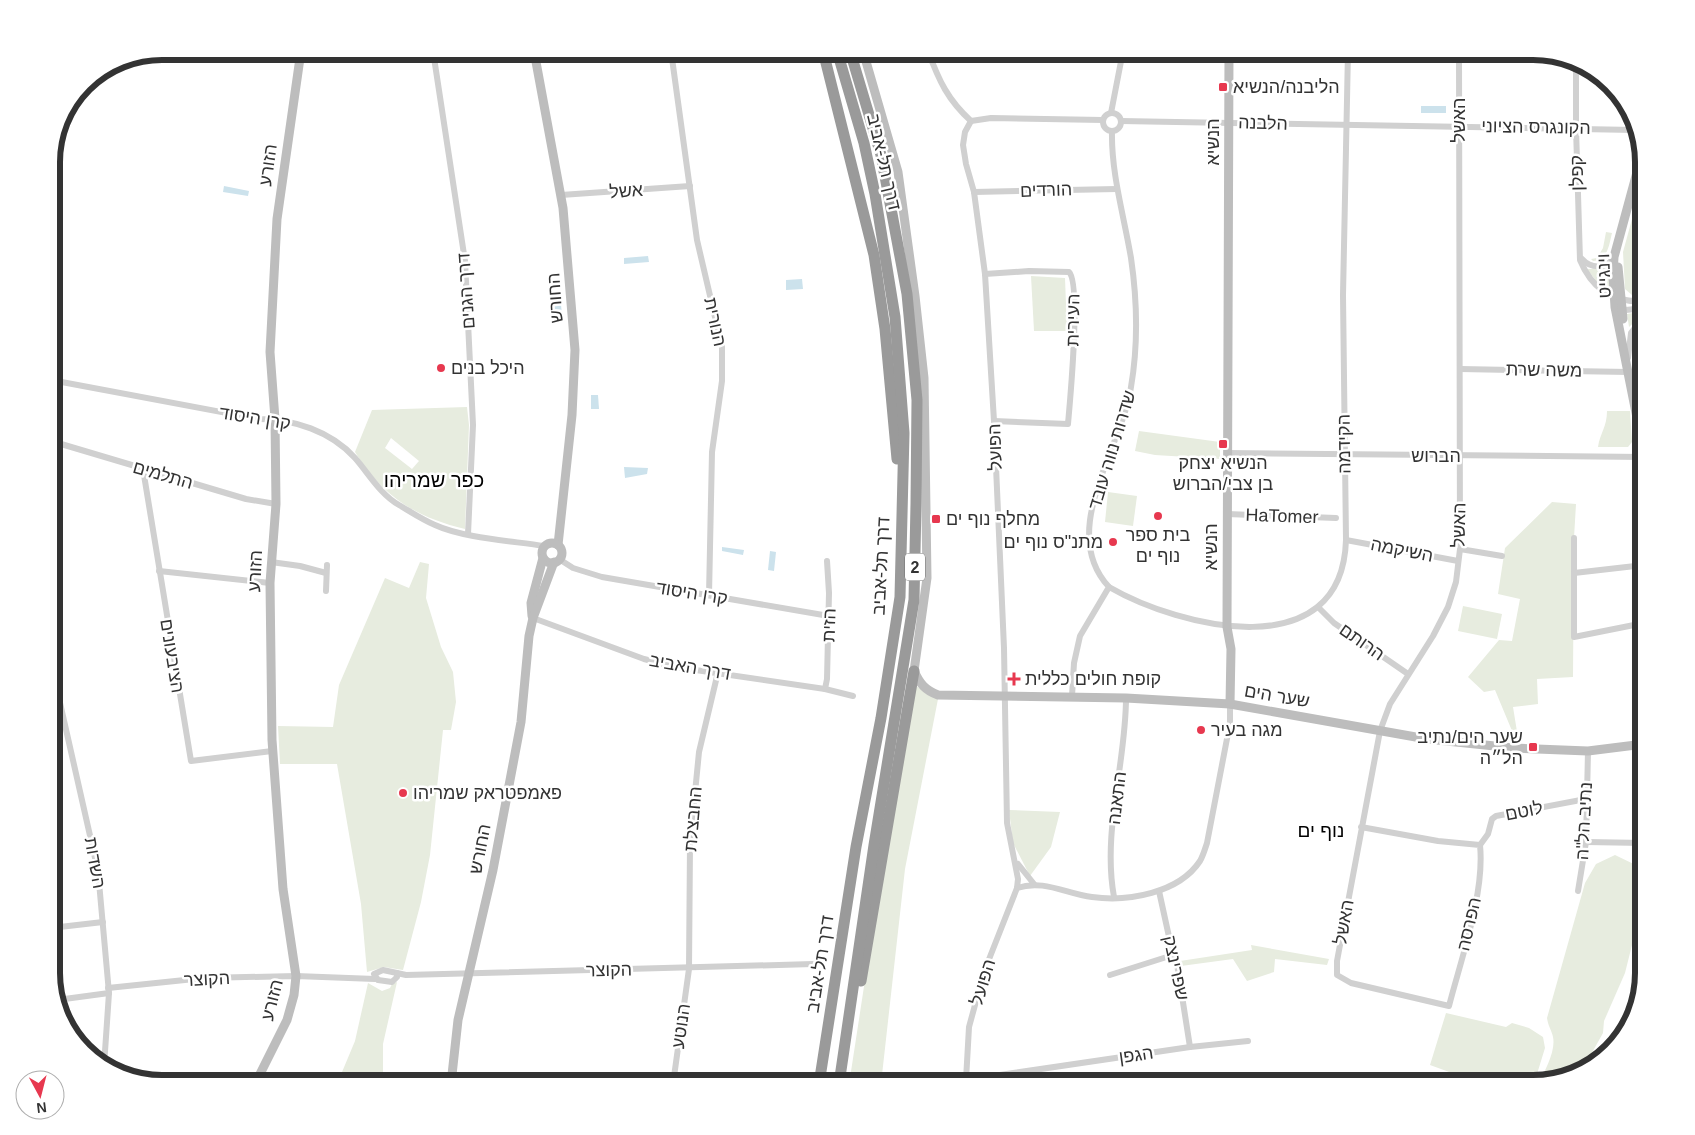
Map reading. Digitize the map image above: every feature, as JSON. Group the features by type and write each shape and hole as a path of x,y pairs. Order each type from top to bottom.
{"highway":[{"path":"825,60 874,255 886,338 902,512"},
{"name":"דרך תל-אביב","path":"820,1075 856,847 881,718 900,597 904,433 895,317 864,143 839,60"},
{"name":"דרך תל-אביב","path":"842,1075 874,845 914,600 916,504 917,400 907,294 881,156 853,60"},
{"path":"844,1075 850,1052 914,671"}],"street":[{"name":"הזורע","path":"260,1075 287,1020 294,995 296,976 283,889 272,751 270,583 276,504 275,419 270,352 277,219 300,60"},
{"name":"דרך הגנים","path":"434,60 465,261 473,425 468,534"},
{"name":"החורש","path":"536,60 561,195 575,350 572,415 558,545"},
{"name":"הנורית","path":"672,60 701,262 722,356 722,381 712,452 709,595"},
{"path":"866,60 898,172 916,296 924,378 926,578 914,671"},
{"path":"931,60 937,76 952,104 971,121 991,118 1103,120"},
{"path":"1111,113 1121,60"},
{"name":"הנשיא","path":"1034,884 1092,897 1114,898 1159,891 1185,878 1200,861 1208,843 1230,723 1231,649 1228,627 1227,514 1229,60"},
{"name":"הקידמה","path":"1109,587 1161,612 1228,627 1270,626 1298,620 1318,608 1334,589 1346,559 1343,295 1348,60"},
{"name":"האשל","path":"1337,975 1336,962 1380,731 1390,704 1448,607 1456,582 1460,549 1459,60"},
{"name":"קפלן","path":"1576,69 1579,252 1584,269 1590,278 1617,298 1635,300"},
{"path":"1111,113 1118,115 1121,120 1119,127 1112,131 1104,126 1103,120 1106,115 1111,113"},
{"name":"הלבנה","path":"1121,120 1346,126"},
{"name":"הפועל","path":"966,1075 969,1027 984,972 1018,888 1016,860 1007,822 1004,637 985,274 974,192 966,164 964,145 964,132 971,121"},
{"name":"הקונגרס הציוני","path":"1346,126 1459,126 1630,130"},
{"path":"60,156 65,130"},
{"name":"שדרות נווה עובד","path":"1109,587 1097,574 1088,537 1106,458 1126,411 1132,386 1135,331 1132,270 1117,188 1112,131"},
{"name":"וינגייט","path":"1617,298 1614,256 1635,179"},
{"name":"אשל","path":"561,195 690,186"},
{"name":"הורדים","path":"974,192 1117,188"},
{"name":"וינגייט","path":"1617,298 1618,251 1623,222"},
{"path":"1579,252 1585,262 1592,266 1607,264 1614,256"},
{"name":"העירית","path":"985,274 1029,271 1069,272 1073,276 1074,331 1068,424 994,421"},
{"path":"1617,298 1635,299"},
{"path":"1617,298 1626,310 1635,309"},
{"path":"1617,298 1629,370"},
{"path":"1617,298 1635,403"},
{"path":"1628,358 1631,333 1635,328"},
{"name":"משה שרת","path":"1460,369 1629,370"},
{"name":"קרן היסוד","path":"60,382 259,419 275,419 309,428 334,441 354,457 373,481 396,504 437,526 468,534 544,546"},
{"name":"התלמים","path":"60,443 246,499 276,504"},
{"name":"הברוש","path":"1228,453 1635,457"},
{"name":"הציבעונים","path":"143,469 191,761 272,751"},
{"name":"HaTomer","path":"1227,514 1336,518"},
{"path":"1574,538 1574,637 1635,624"},
{"name":"השיקמה","path":"1346,540 1458,561"},
{"path":"550,542 558,545 562,553 557,561 547,562 543,558 544,546 550,542"},
{"path":"1460,549 1502,556"},
{"name":"החורש","path":"533,618 531,603 543,558"},
{"name":"קרן היסוד","path":"557,561 602,577 829,616"},
{"name":"החורש","path":"452,1075 458,1020 493,870 522,722 528,636 533,618 557,561"},
{"name":"הזית","path":"825,689 829,616 827,561"},
{"path":"271,562 300,566 326,573"},
{"path":"326,591 327,565"},
{"path":"1574,573 1635,565"},
{"path":"159,571 270,583"},
{"path":"1072,696 1074,663 1080,636 1109,587"},
{"name":"הרותם","path":"1318,608 1334,623 1408,674"},
{"name":"דרך האביב","path":"533,618 644,659 675,667 825,689 853,696"},
{"name":"שער הים","path":"914,671 919,682 926,690 938,695 1072,696 1230,704 1464,744 1588,751 1635,745"},
{"name":"החבצלת","path":"689,969 692,826 699,752 718,672"},
{"name":"התאנה","path":"1114,898 1110,858 1126,726 1126,698"},
{"name":"השדות","path":"60,699 98,871 109,991 105,1058"},
{"name":"נתיב הל\"ה","path":"1578,891 1586,842 1588,751"},
{"name":"לוטם","path":"1480,845 1488,834 1492,818 1496,816 1586,799"},
{"path":"1361,827 1438,842 1480,845"},
{"path":"1586,842 1635,843"},
{"name":"הפרסה","path":"1337,975 1351,983 1449,1006 1472,913 1481,866 1480,845"},
{"name":"הפועל","path":"1016,860 1027,878 1034,884"},
{"path":"1018,888 1034,884"},
{"name":"שפרינצק","path":"1159,891 1179,976 1190,1046"},
{"path":"60,927 103,922"},
{"path":"1110,975 1173,955"},
{"name":"הקוצר","path":"397,975 689,969 813,964"},
{"name":"הנוטע","path":"674,1075 689,969"},
{"path":"382,970 397,975 388,982 375,976 382,970"},
{"name":"הקוצר","path":"63,999 204,978 375,976"},
{"name":"הגפן","path":"999,1075 1190,1046 1248,1041"}],"shaded area":[{"path":"1635,208 1635,295 1632,295 1625,289 1623,252"},
{"path":"1606,232 1612,233 1609,247 1602,258 1593,261 1591,259 1597,258 1603,248"},
{"path":"1609,266 1610,289 1597,282 1587,269"},
{"path":"1031,276 1065,278 1067,331 1034,331"},
{"path":"1635,313 1635,321 1629,327 1627,314"},
{"path":"467,407 469,425 465,529 431,518 401,503 388,493 365,467 355,452 372,410","holes":["391,438 419,461 412,469 385,448"]},
{"path":"1607,411 1630,411 1632,442 1628,447 1598,447"},
{"path":"1139,431 1220,442 1220,459 1155,455 1135,451"},
{"path":"1108,492 1137,496 1133,526 1105,522"},
{"path":"1552,502 1576,504 1573,677 1537,679 1538,704 1513,707 1520,750 1495,690 1484,692 1468,677 1499,640 1512,641 1520,599 1498,594 1505,548"},
{"path":"420,562 429,564 426,598 441,647 453,672 456,702 451,730 443,730 430,855 421,902 403,970 384,967 367,972 361,904 337,764 280,764 278,726 333,727 339,685 385,578 409,588"},
{"path":"1463,606 1502,614 1497,639 1458,631"},
{"path":"916,686 938,699 905,869 882,1075 850,1075 882,869"},
{"path":"1009,810 1060,812 1051,847 1030,876 1013,843"},
{"path":"1615,855 1635,865 1635,936 1625,973 1604,1021 1603,1033 1589,1059 1566,1070 1543,1075 1554,1042 1547,1018 1585,883 1596,864"},
{"path":"1251,945 1329,959 1327,965 1275,959 1274,972 1247,981 1233,959 1181,966 1180,961 1252,950"},
{"path":"397,982 383,1044 383,1075 341,1075 355,1041 368,983 382,991 390,988 392,984"},
{"path":"1446,1013 1506,1027 1512,1023 1529,1028 1543,1037 1545,1048 1536,1075 1457,1075 1430,1065"}],"water":[{"path":"1421,106 1446,106 1446,113 1421,113"},
{"path":"224,186 249,191 248,196 223,192"},
{"path":"648,256 649,262 624,264 624,258"},
{"path":"802,279 803,289 786,290 786,280"},
{"path":"554,304 561,304 562,318 555,319"},
{"path":"591,395 598,395 599,409 591,409"},
{"path":"624,467 648,468 647,474 625,478"},
{"path":"722,547 744,550 743,555 722,551"},
{"path":"770,551 776,552 774,571 768,570"}],"place":[{"name":"הליבנה/הנשיא","path":"1223,87"},
{"name":"היכל בנים","path":"441,368"},
{"name":"הנשיא יצחק בן צבי/הברוש","path":"1223,444"},
{"name":"בית ספר נוף ים","path":"1158,516"},
{"name":"מחלף נוף ים","path":"936,519"},
{"name":"מתנ\"ס נוף ים","path":"1113,542"},
{"name":"קופת חולים כללית","path":"1014,679"},
{"name":"מגה בעיר","path":"1201,730"},
{"name":"שער הים/נתיב הל״ה","path":"1533,747"},
{"name":"פאמפטראק שמריהו","path":"403,793"}],"district":[{"name":"כפר שמריהו","path":"434,480"},
{"name":"נוף ים","path":"1321,830"}]}
